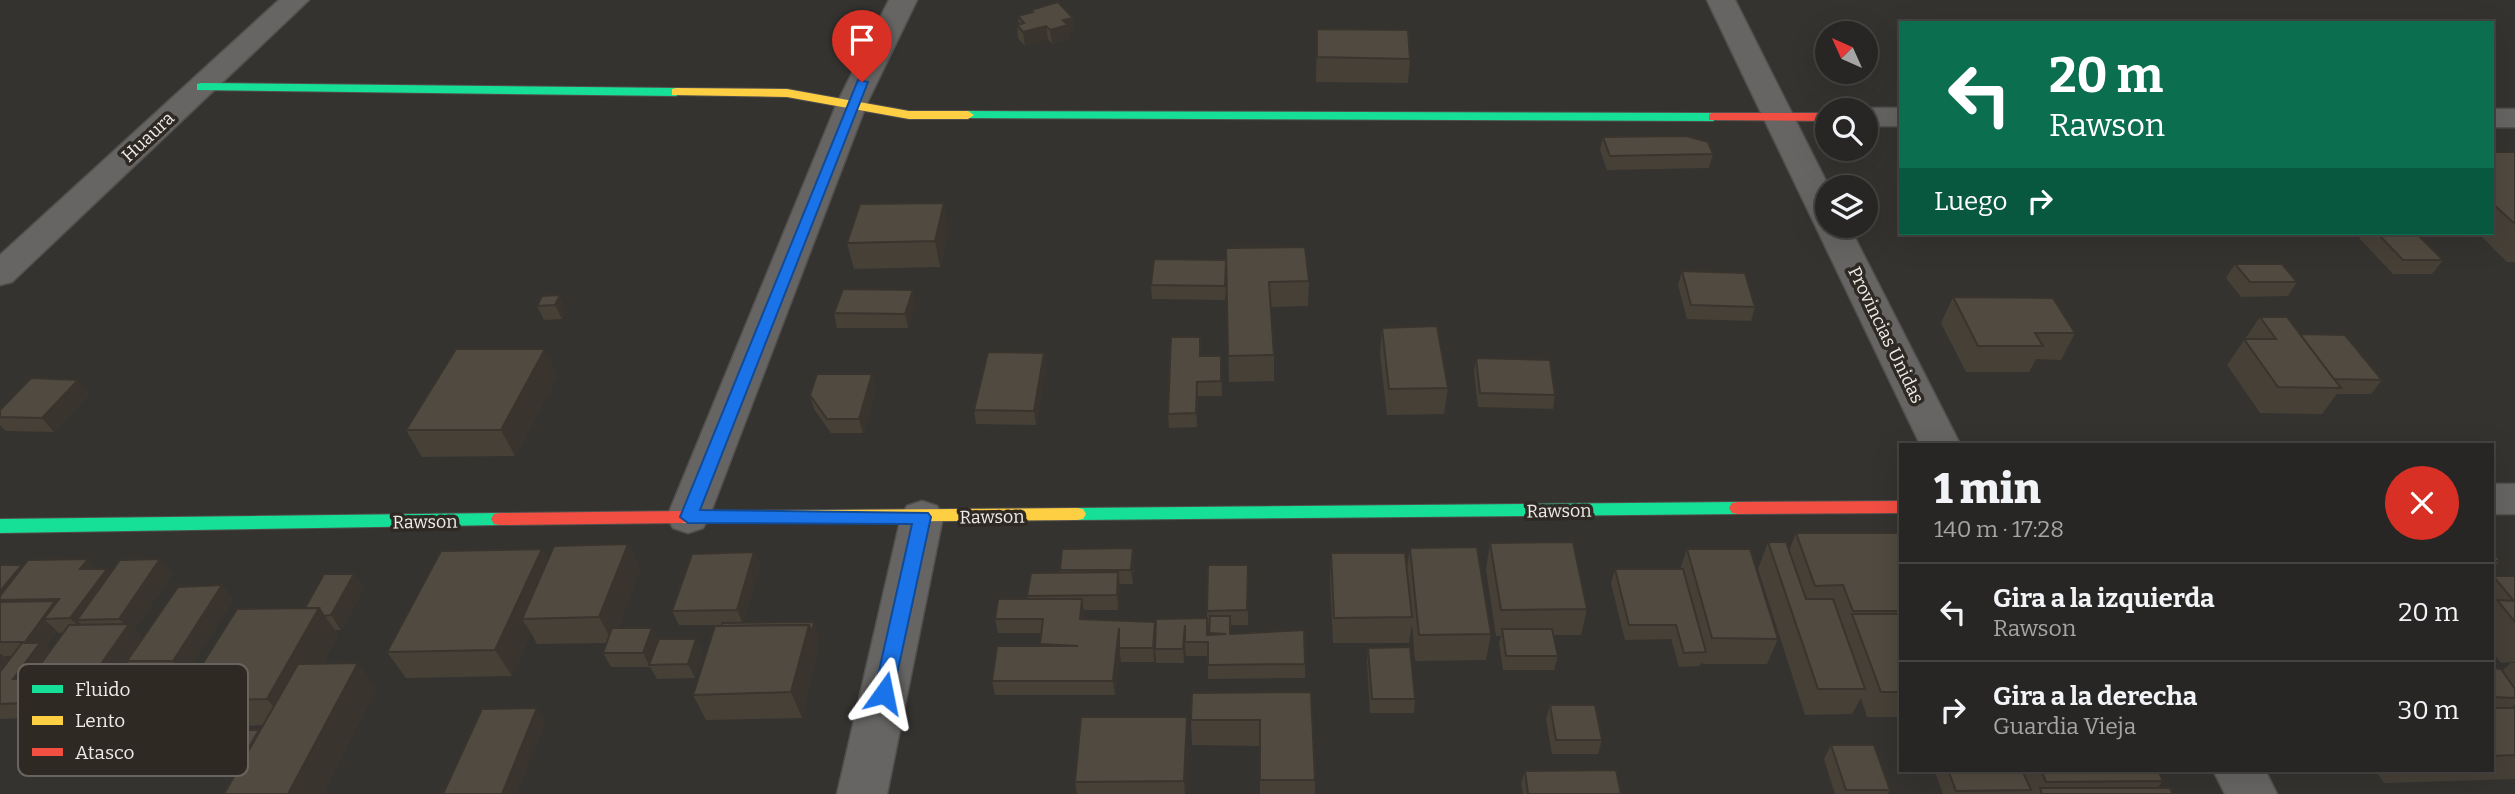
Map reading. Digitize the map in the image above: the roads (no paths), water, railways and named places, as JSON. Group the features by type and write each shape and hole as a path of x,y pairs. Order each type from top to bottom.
{"street":[{"name":"Huaura","path":"0,274 295,0"},
{"path":"688,517 852,103 902,0"},
{"path":"1721,0 1815,192"},
{"path":"201,88 787,93 909,115 1815,117"},
{"path":"1878,117 1899,117"},
{"path":"2494,118 2515,118"},
{"name":"Provincias Unidas","path":"1838,238 1940,443"},
{"path":"2494,499 2515,499"},
{"name":"Rawson","path":"0,526 688,517 1899,507"},
{"path":"862,794 922,517"},
{"path":"2239,772 2252,794"}]}
